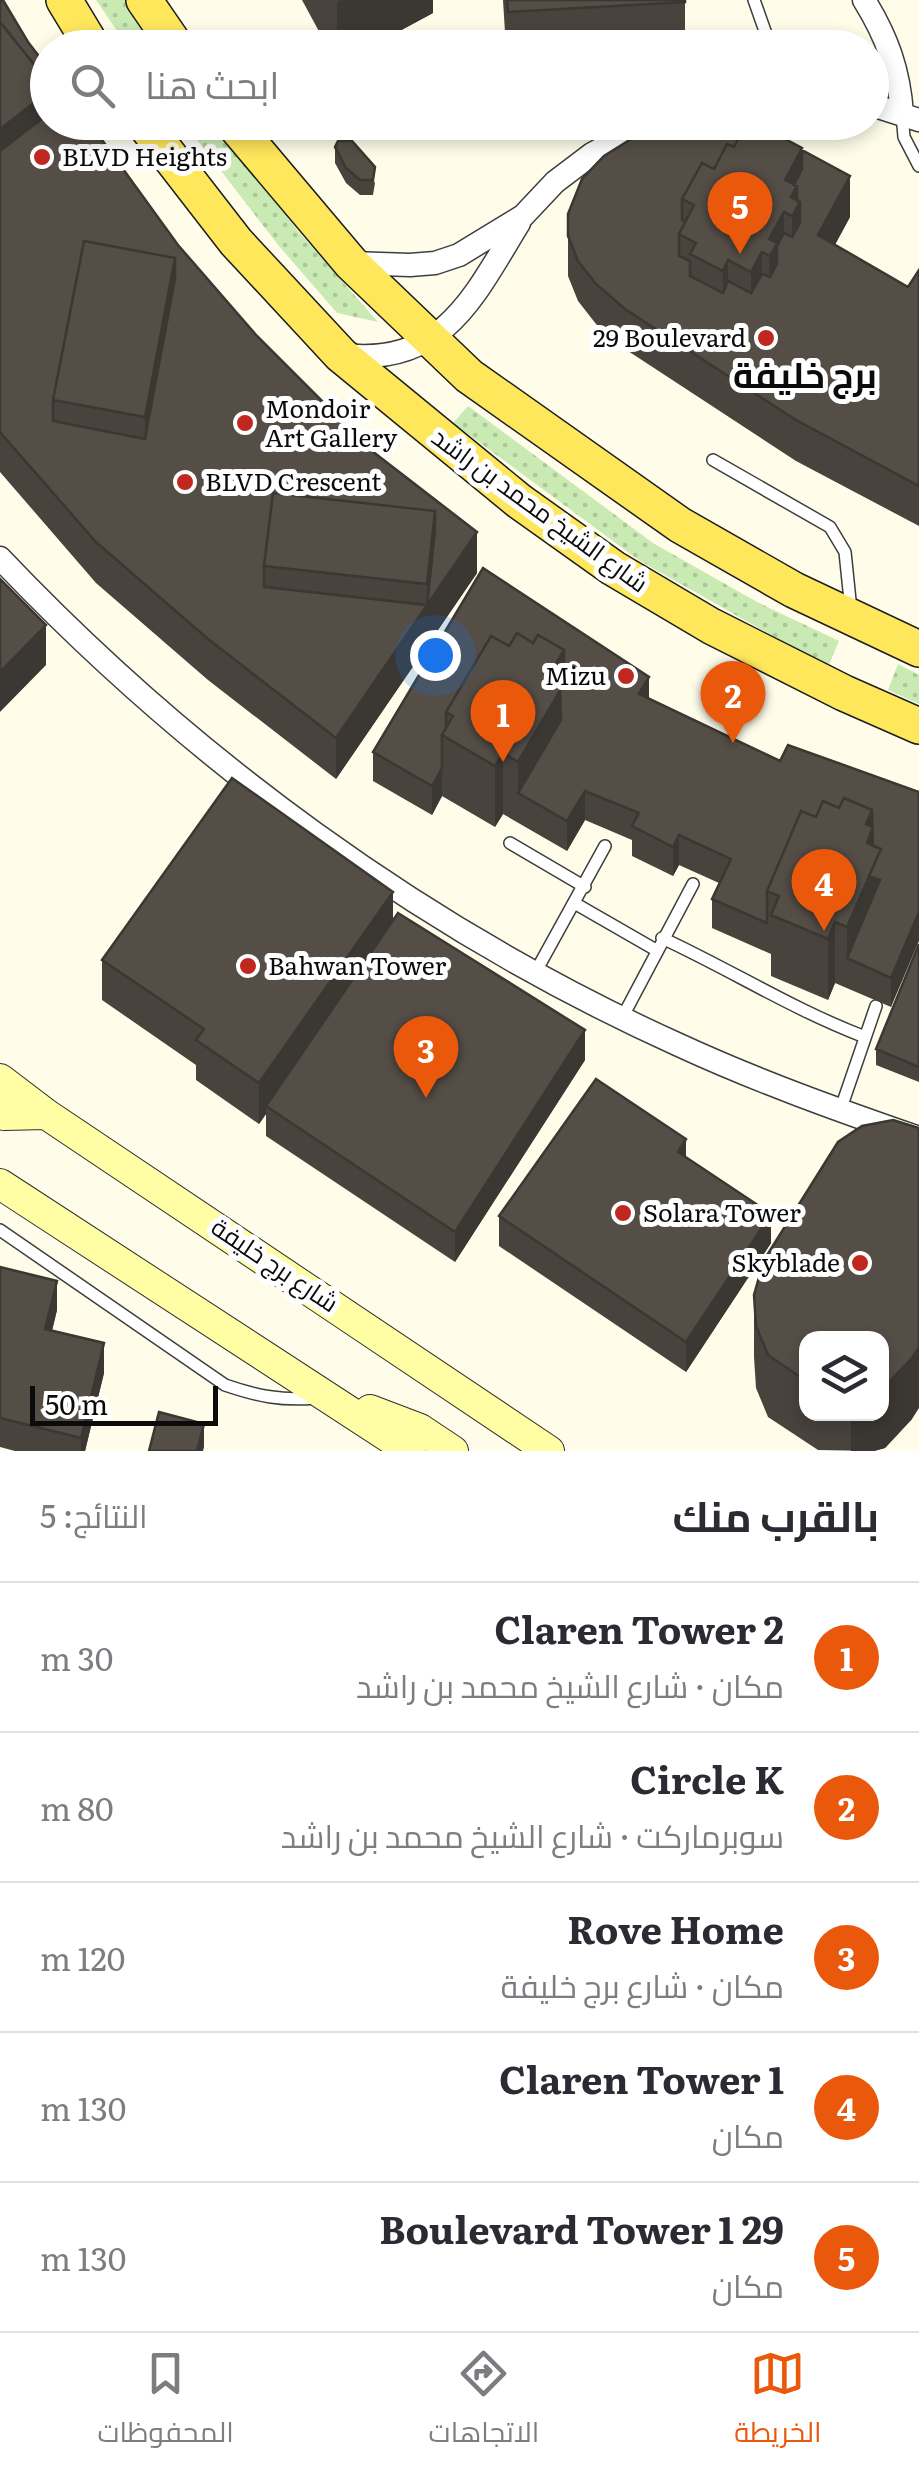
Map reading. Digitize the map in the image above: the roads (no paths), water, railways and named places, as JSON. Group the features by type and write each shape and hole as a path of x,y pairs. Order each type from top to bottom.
{"main road":[{"path":"64,0 82,30"},
{"path":"144,0 164,30"},
{"name":"شارع الشيخ محمد بن راشد","path":"158,140 236,242 340,355 519,501 613,568 711,626 919,726"},
{"path":"247,140 351,263 469,376 625,489 736,558 852,619 916,645"}],"street":[{"path":"864,0 882,30"},
{"path":"889,45 911,117"},
{"path":"351,263 435,262 482,244 523,216 556,182 592,154 618,140"},
{"path":"340,355 386,356 430,342 475,295 523,216"},
{"path":"0,558 101,659 232,770 381,879 535,974 622,1018 730,1068 919,1138"},
{"name":"شارع برج خليفة","path":"0,1079 46,1114 550,1451"},
{"path":"0,1112 46,1114"},
{"path":"0,1184 410,1451"},
{"path":"329,1397 420,1430 453,1451"}],"lane":[{"path":"754,0 765,30"},
{"path":"911,117 904,137 919,166"},
{"path":"713,460 830,527 846,552 852,619"},
{"path":"510,843 584,888"},
{"path":"535,974 605,846"},
{"path":"622,1018 693,884"},
{"path":"576,904 659,944 718,965 794,1008 866,1037"},
{"path":"840,1111 876,1006"},
{"path":"0,1230 226,1384 254,1396 284,1400 329,1397"}],"place":[{"name":"BLVD Heights","path":"42,157"},
{"name":"29 Boulevard Tower 1","path":"740,254"},
{"name":"29 Boulevard","path":"766,338"},
{"name":"Mondoir Art Gallery","path":"245,423"},
{"name":"BLVD Crescent","path":"185,482"},
{"name":"Mizu","path":"626,676"},
{"name":"Circle K","path":"733,743"},
{"name":"Claren Tower 2","path":"503,762"},
{"name":"Claren Tower 1","path":"824,931"},
{"name":"Bahwan Tower","path":"248,966"},
{"name":"Rove Home","path":"426,1098"},
{"name":"Solara Tower","path":"623,1213"},
{"name":"Skyblade","path":"860,1263"}],"district":[{"name":"برج خليفة","path":"805,376"}]}
